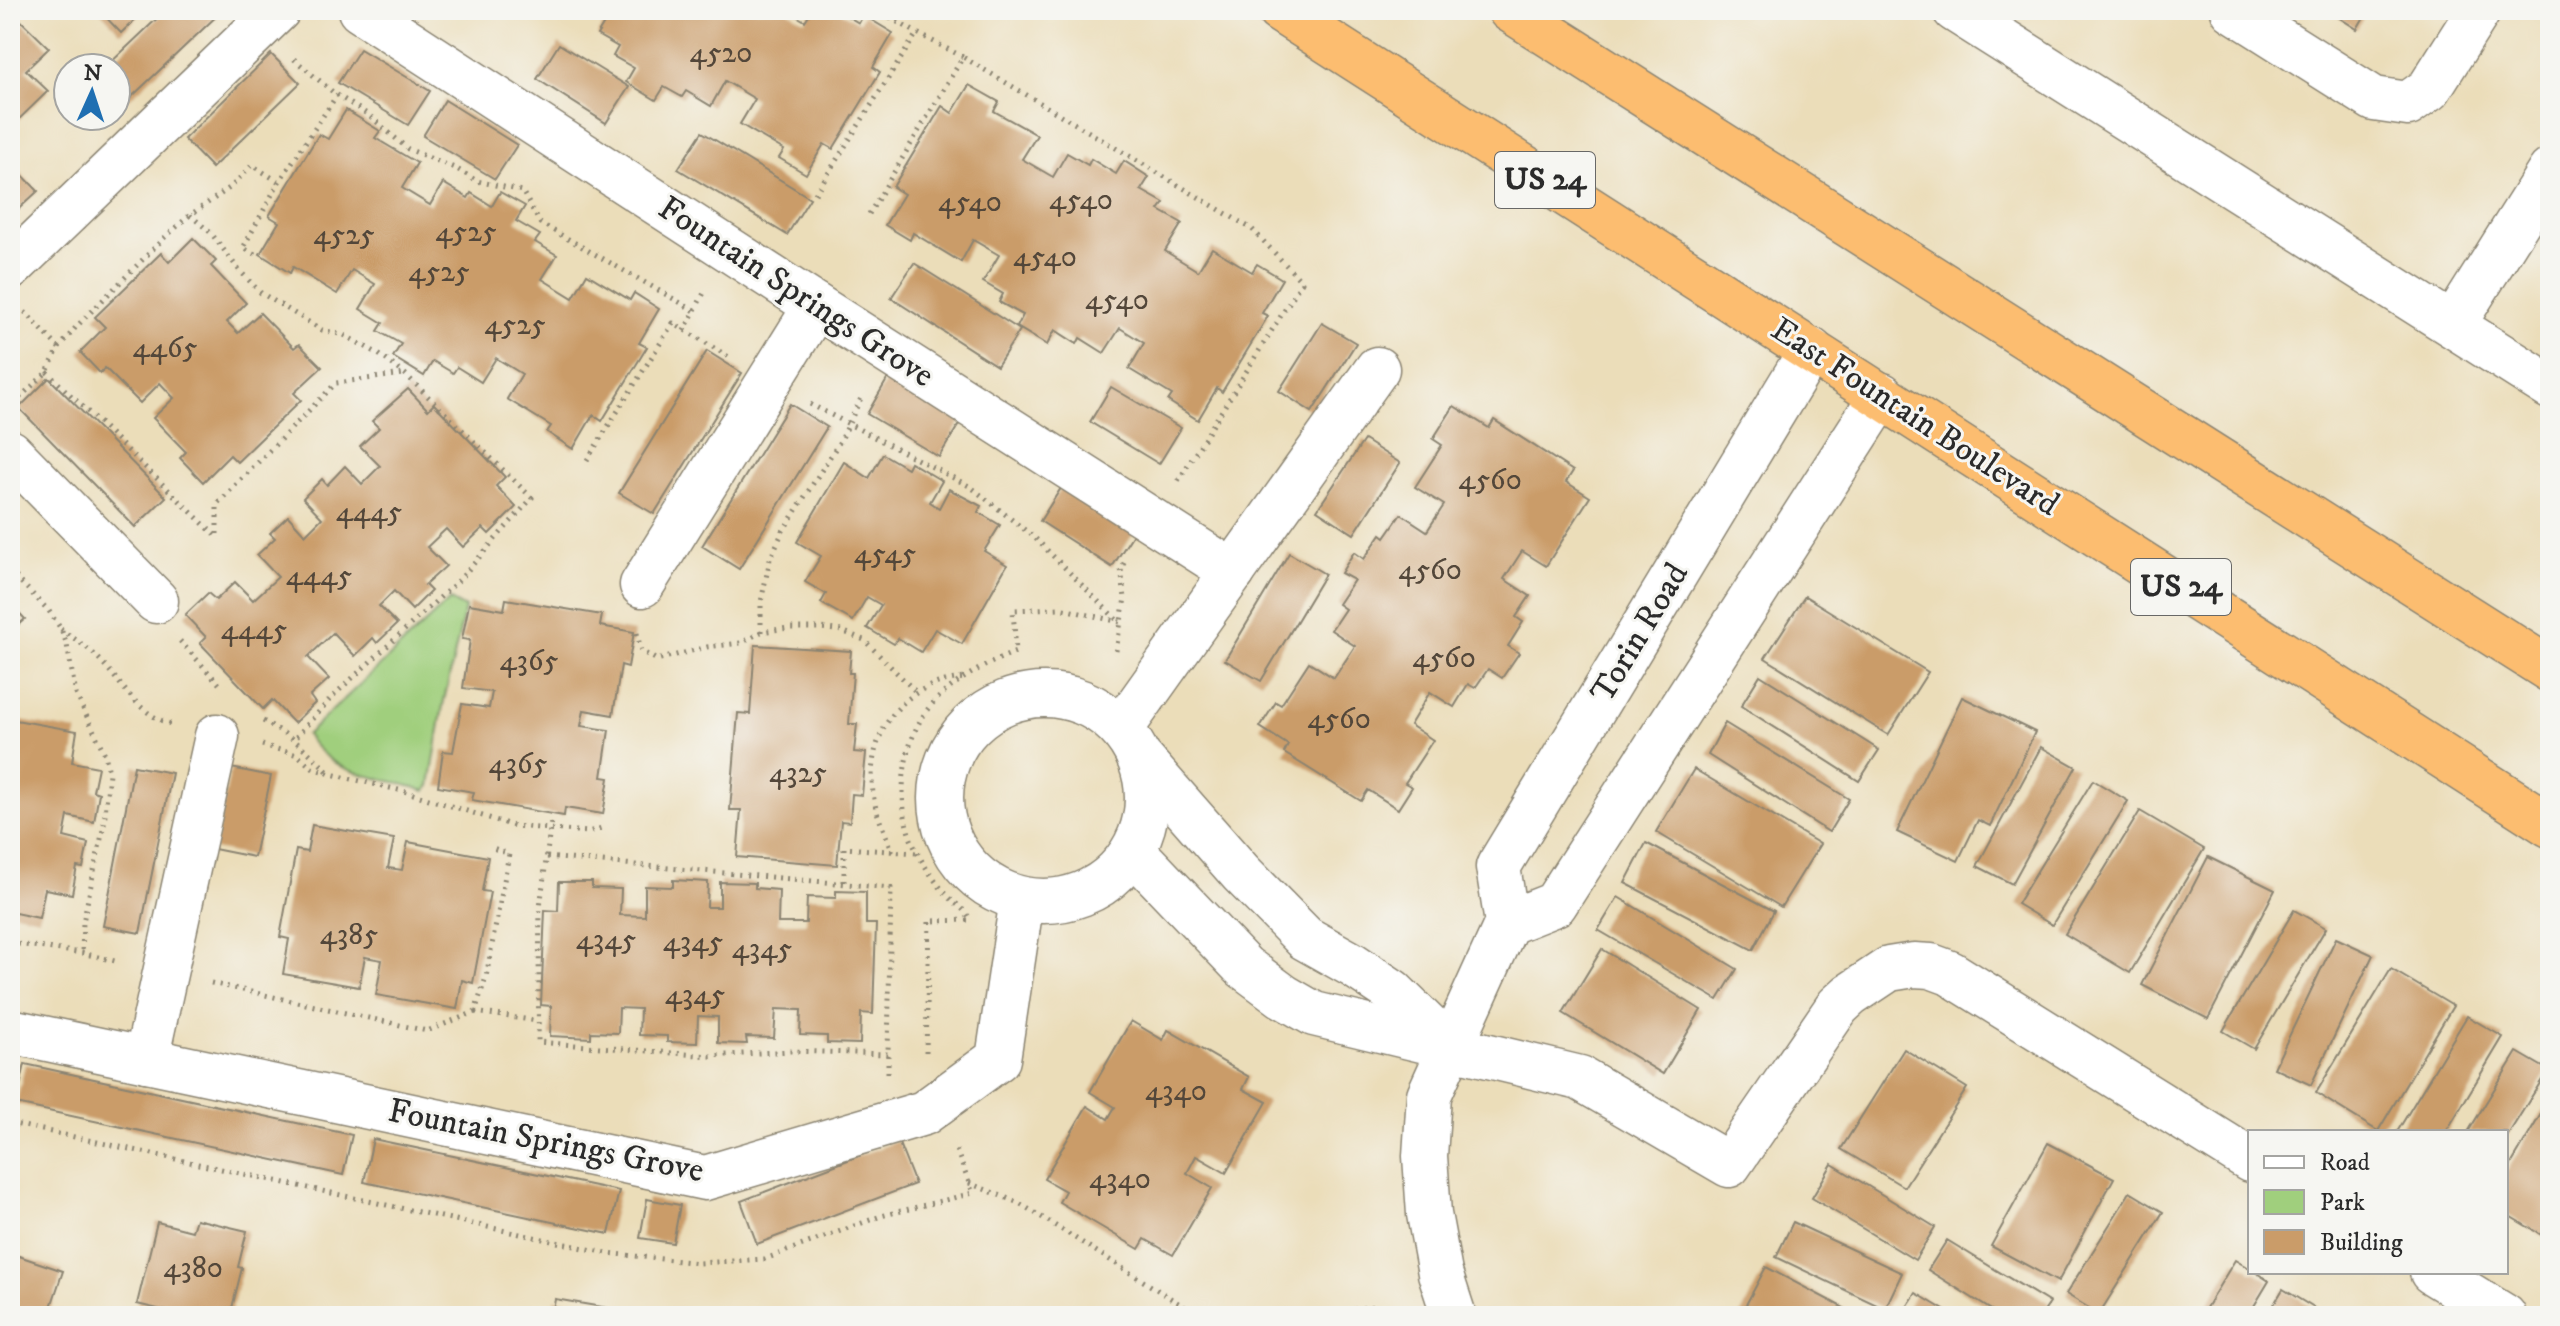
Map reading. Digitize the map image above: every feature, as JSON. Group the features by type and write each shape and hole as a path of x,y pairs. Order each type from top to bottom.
{"highway":[{"name":"East Fountain Boulevard","path":"1279,10 2550,825"},
{"path":"1510,10 2550,670"}],"street":[{"name":"Fountain Springs Grove","path":"360,10 882,349 1233,572"},
{"path":"1955,10 2550,387"},
{"path":"2233,10 2374,99 2408,104 2429,89 2479,10"},
{"path":"16,288 270,17"},
{"path":"2453,325 2550,171"},
{"path":"642,585 816,306"},
{"name":"Torin Road","path":"1507,923 1498,867 1811,350"},
{"path":"1121,733 1377,369"},
{"path":"1454,1316 1440,1273 1429,1214 1425,1156 1429,1095 1449,1047 1507,923 1555,904 1882,395"},
{"path":"10,452 156,601"},
{"path":"1121,733 1148,793 1146,818 1134,852 1121,869 1092,890 1070,899 1022,899 992,888 969,871 950,846 943,820 940,789 947,758 959,735 983,714 1007,702 1043,695 1067,697 1121,733 1305,938 1392,991 1449,1047"},
{"path":"146,1060 217,736"},
{"path":"1134,852 1226,949 1263,982 1314,1014 1580,1078 1729,1165 1838,1006 1867,981 1889,969 1914,965 1931,966 1950,973 2248,1159"},
{"name":"Fountain Springs Grove","path":"10,1031 705,1178 924,1113 998,1059 1022,899"},
{"path":"1226,949 1268,900"},
{"path":"2435,1274 2504,1316"}],"path":[{"path":"876,10 1131,154 1252,229 1302,282 1195,455 1149,519 1121,569 1125,598 1114,664 1121,733"},
{"path":"270,17 304,69 370,116 408,149 457,169 477,181 522,191 540,223 695,311"},
{"path":"815,194 917,33"},
{"path":"869,214 963,57"},
{"path":"255,254 243,248 279,182 337,95"},
{"path":"10,408 47,372 59,348 99,302 190,215 231,187 252,165 279,182"},
{"path":"190,215 211,233 261,293 322,330 344,335 377,353 405,374 532,498 459,580 334,695 294,739"},
{"path":"16,288 59,348"},
{"path":"587,460 673,323 770,381 971,487 1012,517 1120,622"},
{"path":"761,632 761,602 770,559 783,531 849,423 882,349"},
{"path":"47,372 217,537 217,504 336,383 405,374"},
{"path":"10,571 49,611 61,629 76,694 105,754 109,773 104,825 83,922 82,953"},
{"path":"642,585 636,611 636,632 641,651 657,660 707,647 741,643 761,632 788,628 842,631 864,640 916,692"},
{"path":"934,1106 926,1059 929,921 970,920 967,912 932,877 918,853 903,812 904,770 912,739 932,704 989,662 1016,652 1013,610 1059,608 1120,622"},
{"path":"61,629 97,657 132,700 164,722 298,755 312,768 407,792 514,826 588,832 605,827"},
{"path":"893,852 876,810 872,776 881,731 896,709 916,692 944,679 966,678"},
{"path":"547,857 891,888 888,1054 791,1051 710,1056 538,1042 540,908 551,821"},
{"path":"475,1012 486,977 509,854 490,847"},
{"path":"844,882 844,848 918,853"},
{"path":"10,943 82,953 427,1031 475,1012 538,1021"},
{"path":"968,1183 1019,1203 1199,1316"},
{"path":"1315,1316 1375,1306"}],"green space":[{"path":"450,600 465,608 443,705 430,786 425,791 360,774 331,761 306,735"}],"building":[{"path":"10,10 49,48 26,70 48,91 10,128"},
{"path":"99,10 139,10 142,13 121,33"},
{"path":"166,10 223,10 132,96 132,52 122,52"},
{"path":"612,10 786,10 805,21 812,10 837,10 859,23 863,15 893,33 873,67 880,72 833,149 824,144 806,174 779,158 784,150 740,124 755,99 725,81 711,106 686,91 682,97 664,87 656,100 626,82 634,68 613,56 618,47 597,35"},
{"path":"2327,10 2368,10 2357,29"},
{"path":"559,44 629,87 606,123 537,79"},
{"path":"360,49 430,91 408,125 338,83"},
{"path":"271,54 300,83 212,168 184,139"},
{"path":"969,85 999,102 994,111 1037,135 1022,159 1053,177 1067,153 1088,165 1091,159 1116,174 1124,161 1149,177 1141,190 1164,203 1159,210 1182,223 1165,251 1198,271 1212,248 1252,272 1257,264 1282,279 1262,313 1268,316 1222,392 1217,388 1198,420 1168,401 1172,395 1129,369 1144,343 1120,328 1104,353 1080,338 1077,344 1055,330 1047,345 1017,327 1023,315 999,302 1003,294 983,282 999,255 973,240 961,262 913,233 910,240 885,225 904,194 893,187 942,106 952,113"},
{"path":"445,100 517,145 495,179 423,136"},
{"path":"346,110 380,131 375,138 417,163 402,188 430,205 443,183 468,198 471,193 492,206 500,192 525,206 516,221 540,235 535,242 557,255 542,279 573,298 587,274 630,300 634,293 659,309 639,343 647,347 602,421 593,415 573,449 547,432 551,426 507,399 522,374 496,358 481,382 457,367 453,373 433,361 424,376 393,357 401,344 378,331 383,323 360,309 375,284 352,270 337,294 293,267 290,273 260,254 279,222 269,216 319,134 328,139"},
{"path":"702,132 810,198 787,235 678,169"},
{"path":"10,162 38,191 10,217"},
{"path":"193,238 216,261 211,266 246,303 227,322 238,333 260,313 294,348 299,344 322,367 294,393 301,400 237,462 230,455 203,482 180,458 186,452 153,418 174,398 160,383 140,403 105,368 100,373 80,352 105,327 95,317 161,253 169,262"},
{"path":"914,263 1020,330 997,366 891,298"},
{"path":"1322,323 1356,343 1312,412 1279,391"},
{"path":"707,351 742,373 654,514 619,493"},
{"path":"49,378 166,497 135,527 19,408"},
{"path":"888,378 961,421 939,457 867,414"},
{"path":"1111,387 1181,428 1159,464 1090,422"},
{"path":"408,389 428,410 434,404 505,477 496,486 516,507 489,534 483,528 463,547 446,529 427,547 446,566 425,585 431,591 412,610 394,591 379,606 397,624 377,643 373,638 355,656 333,633 308,657 329,679 310,696 315,703 294,723 272,700 263,709 200,643 206,637 185,615 208,593 216,600 235,582 253,600 278,577 257,555 275,538 270,533 288,516 305,535 322,518 303,498 322,479 327,485 345,466 362,484 380,466 360,446 379,428 372,421"},
{"path":"790,404 827,427 739,569 702,546"},
{"path":"1454,406 1489,428 1494,420 1573,471 1566,482 1590,497 1546,566 1522,551 1504,579 1530,596 1516,617 1523,622 1508,646 1519,653 1502,678 1488,669 1475,688 1468,684 1454,707 1430,692 1410,725 1433,740 1405,783 1412,787 1398,809 1368,790 1361,801 1284,753 1288,745 1260,727 1276,702 1281,705 1309,662 1334,678 1355,646 1331,630 1345,609 1338,604 1354,580 1341,573 1354,552 1364,559 1381,534 1385,537 1401,514 1427,531 1444,505 1415,487 1442,445 1433,439"},
{"path":"1364,440 1400,463 1354,534 1317,510"},
{"path":"883,454 907,468 910,462 942,481 930,502 939,508 949,489 981,506 978,512 1000,525 984,551 1007,565 962,644 935,629 921,652 898,638 894,644 867,628 881,605 867,597 853,621 821,603 826,594 805,582 821,556 797,542 844,462 869,478"},
{"path":"1063,485 1135,531 1112,567 1040,521"},
{"path":"1289,553 1325,574 1261,681 1225,660"},
{"path":"1805,596 1928,672 1888,735 1765,658"},
{"path":"506,599 602,615 600,626 634,632 628,667 621,665 613,715 584,710 581,726 609,730 602,777 609,778 603,814 565,808 564,816 472,800 474,792 438,786 443,751 453,752 462,704 489,708 492,692 463,688 470,640 462,639 469,604 504,610"},
{"path":"10,603 25,619 10,632"},
{"path":"755,645 851,651 849,673 853,673 849,724 857,724 854,752 866,753 862,795 852,794 850,822 841,821 837,865 737,857 741,810 730,810 738,713 750,714"},
{"path":"1760,675 1879,750 1859,781 1741,706"},
{"path":"1962,697 2035,732 1990,826 1978,820 1958,861 1897,832"},
{"path":"10,719 77,731 72,762 98,767 93,791 99,793 94,822 68,816 64,837 88,843 83,868 77,867 72,894 45,889 39,918 10,912"},
{"path":"1725,723 1849,799 1829,832 1708,755"},
{"path":"2041,747 2076,767 2012,884 1977,866"},
{"path":"134,766 172,773 140,933 103,926"},
{"path":"231,768 271,776 254,857 214,849"},
{"path":"1694,769 1820,844 1781,907 1656,832"},
{"path":"2093,780 2128,801 2052,925 2017,904"},
{"path":"2140,811 2204,849 2130,973 2065,934"},
{"path":"312,825 394,839 388,868 402,870 408,842 488,857 482,891 490,892 473,983 462,980 457,1009 376,995 382,960 365,957 359,987 283,974 289,939 280,937 296,850 307,852"},
{"path":"1646,843 1774,911 1753,950 1625,883"},
{"path":"2208,857 2275,890 2208,1019 2142,985"},
{"path":"673,880 708,882 707,907 720,907 720,882 755,883 755,888 779,890 778,923 806,923 807,897 836,898 836,891 866,892 866,924 876,924 873,1014 861,1013 860,1044 827,1043 827,1036 800,1035 801,1010 776,1009 774,1038 746,1037 747,1044 718,1043 718,1017 698,1016 697,1043 667,1042 667,1036 639,1035 640,1009 619,1008 618,1033 591,1032 591,1038 550,1036 551,1006 541,1005 545,910 558,911 559,882 592,882 592,888 621,889 620,915 645,916 645,886 673,887"},
{"path":"1618,897 1737,969 1718,1000 1598,930"},
{"path":"2294,910 2326,928 2254,1049 2223,1031"},
{"path":"2336,938 2373,955 2311,1085 2274,1068"},
{"path":"1602,949 1701,1010 1663,1074 1563,1013"},
{"path":"2391,969 2453,1006 2379,1130 2316,1093"},
{"path":"2467,1016 2503,1037 2447,1130 2398,1130"},
{"path":"1131,1021 1163,1040 1168,1030 1249,1077 1243,1089 1267,1102 1226,1173 1196,1156 1187,1173 1212,1188 1173,1255 1145,1239 1139,1249 1059,1202 1065,1191 1044,1179 1087,1106 1108,1119 1115,1107 1090,1092"},
{"path":"1904,1049 1967,1088 1904,1187 1841,1149"},
{"path":"2517,1052 2548,1070 2508,1135 2508,1130 2469,1130"},
{"path":"25,1064 352,1135 343,1175 16,1104"},
{"path":"2550,1099 2550,1240 2508,1215 2508,1170"},
{"path":"373,1139 619,1191 609,1234 364,1182"},
{"path":"898,1141 915,1184 757,1244 741,1201"},
{"path":"2048,1143 2114,1178 2058,1282 1991,1246"},
{"path":"1832,1164 1935,1227 1915,1260 1812,1198"},
{"path":"2130,1192 2163,1212 2099,1314 2066,1294"},
{"path":"647,1199 680,1205 673,1243 640,1238"},
{"path":"196,1219 247,1231 230,1316 187,1316 137,1304 157,1222 192,1231"},
{"path":"1793,1222 1902,1273 1885,1309 1776,1257"},
{"path":"1947,1240 2050,1303 2041,1316 2001,1316 1928,1270"},
{"path":"10,1253 63,1271 48,1316 10,1316"},
{"path":"2235,1260 2248,1268 2248,1274 2258,1274 2269,1281 2248,1316 2201,1316"},
{"path":"1766,1267 1859,1316 1740,1316"},
{"path":"2283,1289 2327,1316 2267,1316"},
{"path":"1916,1293 1954,1316 1901,1316"},
{"path":"555,1299 608,1308 606,1316 552,1316"}]}
